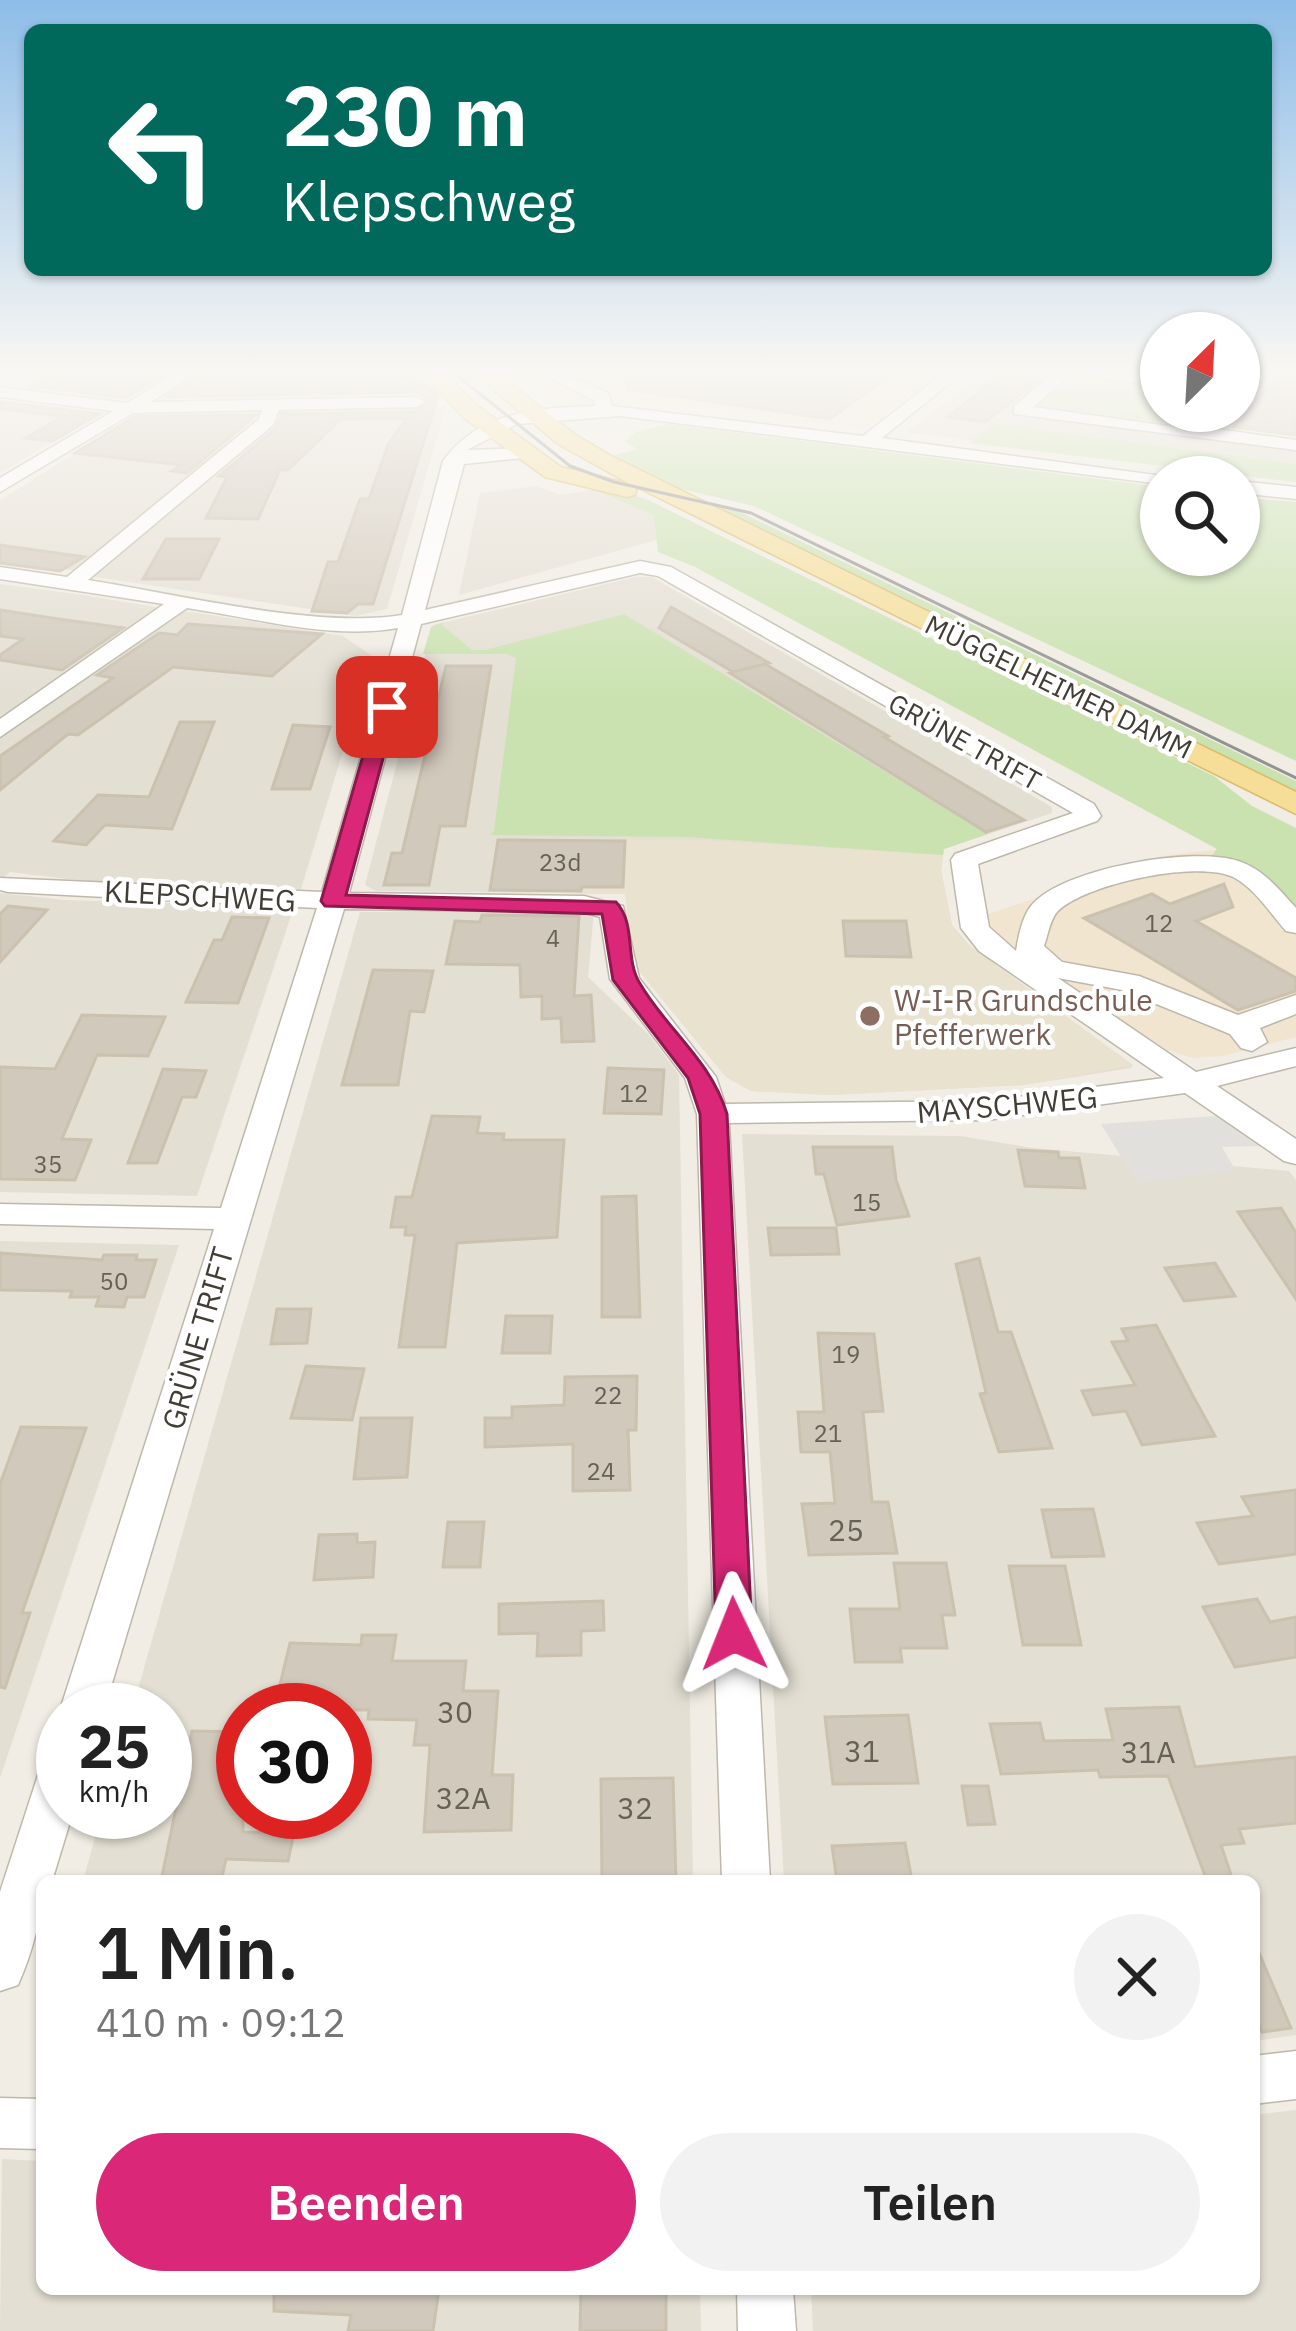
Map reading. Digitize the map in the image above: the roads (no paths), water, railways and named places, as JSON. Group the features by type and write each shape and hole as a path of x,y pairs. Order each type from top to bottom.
{"main road":[{"name":"MÜGGELHEIMER DAMM","path":"591,482 659,499 782,558 822,569"},
{"name":"MÜGGELHEIMER DAMM","path":"644,482 1296,804"}],"street":[{"path":"71,584 195,482"},
{"name":"GRÜNE TRIFT","path":"90,1683 333,901 446,482"},
{"path":"1260,490 1296,493"},
{"name":"GRÜNE TRIFT","path":"410,620 650,566 1085,809 1088,816 964,860 975,928 989,945 1185,1082"},
{"path":"0,573 344,625 410,620"},
{"path":"0,730 184,601"},
{"path":"1245,1029 1130,982 1069,973 1041,963 1030,946 1042,910 1068,894 1152,868 1206,860 1245,872 1296,926"},
{"name":"KLEPSCHWEG","path":"8,884 333,901 608,907 613,912 625,980 700,1077 713,1114"},
{"path":"1286,1059 1246,1036 1245,1024 1296,1004"},
{"name":"MAYSCHWEG","path":"713,1114 962,1112 1185,1082 1286,1059"},
{"path":"1185,1082 1296,1154"},
{"path":"713,1114 746,1875"},
{"path":"0,1214 232,1219"},
{"path":"0,1969 41,1839"},
{"path":"1260,2079 1296,2075"},
{"path":"0,2123 36,2124"},
{"path":"765,2295 767,2331"}],"tram line":[{"path":"613,482 751,513 1296,778"}],"place":[{"name":"W-I-R Grundschule Pfefferwerk","path":"870,1016"}]}
